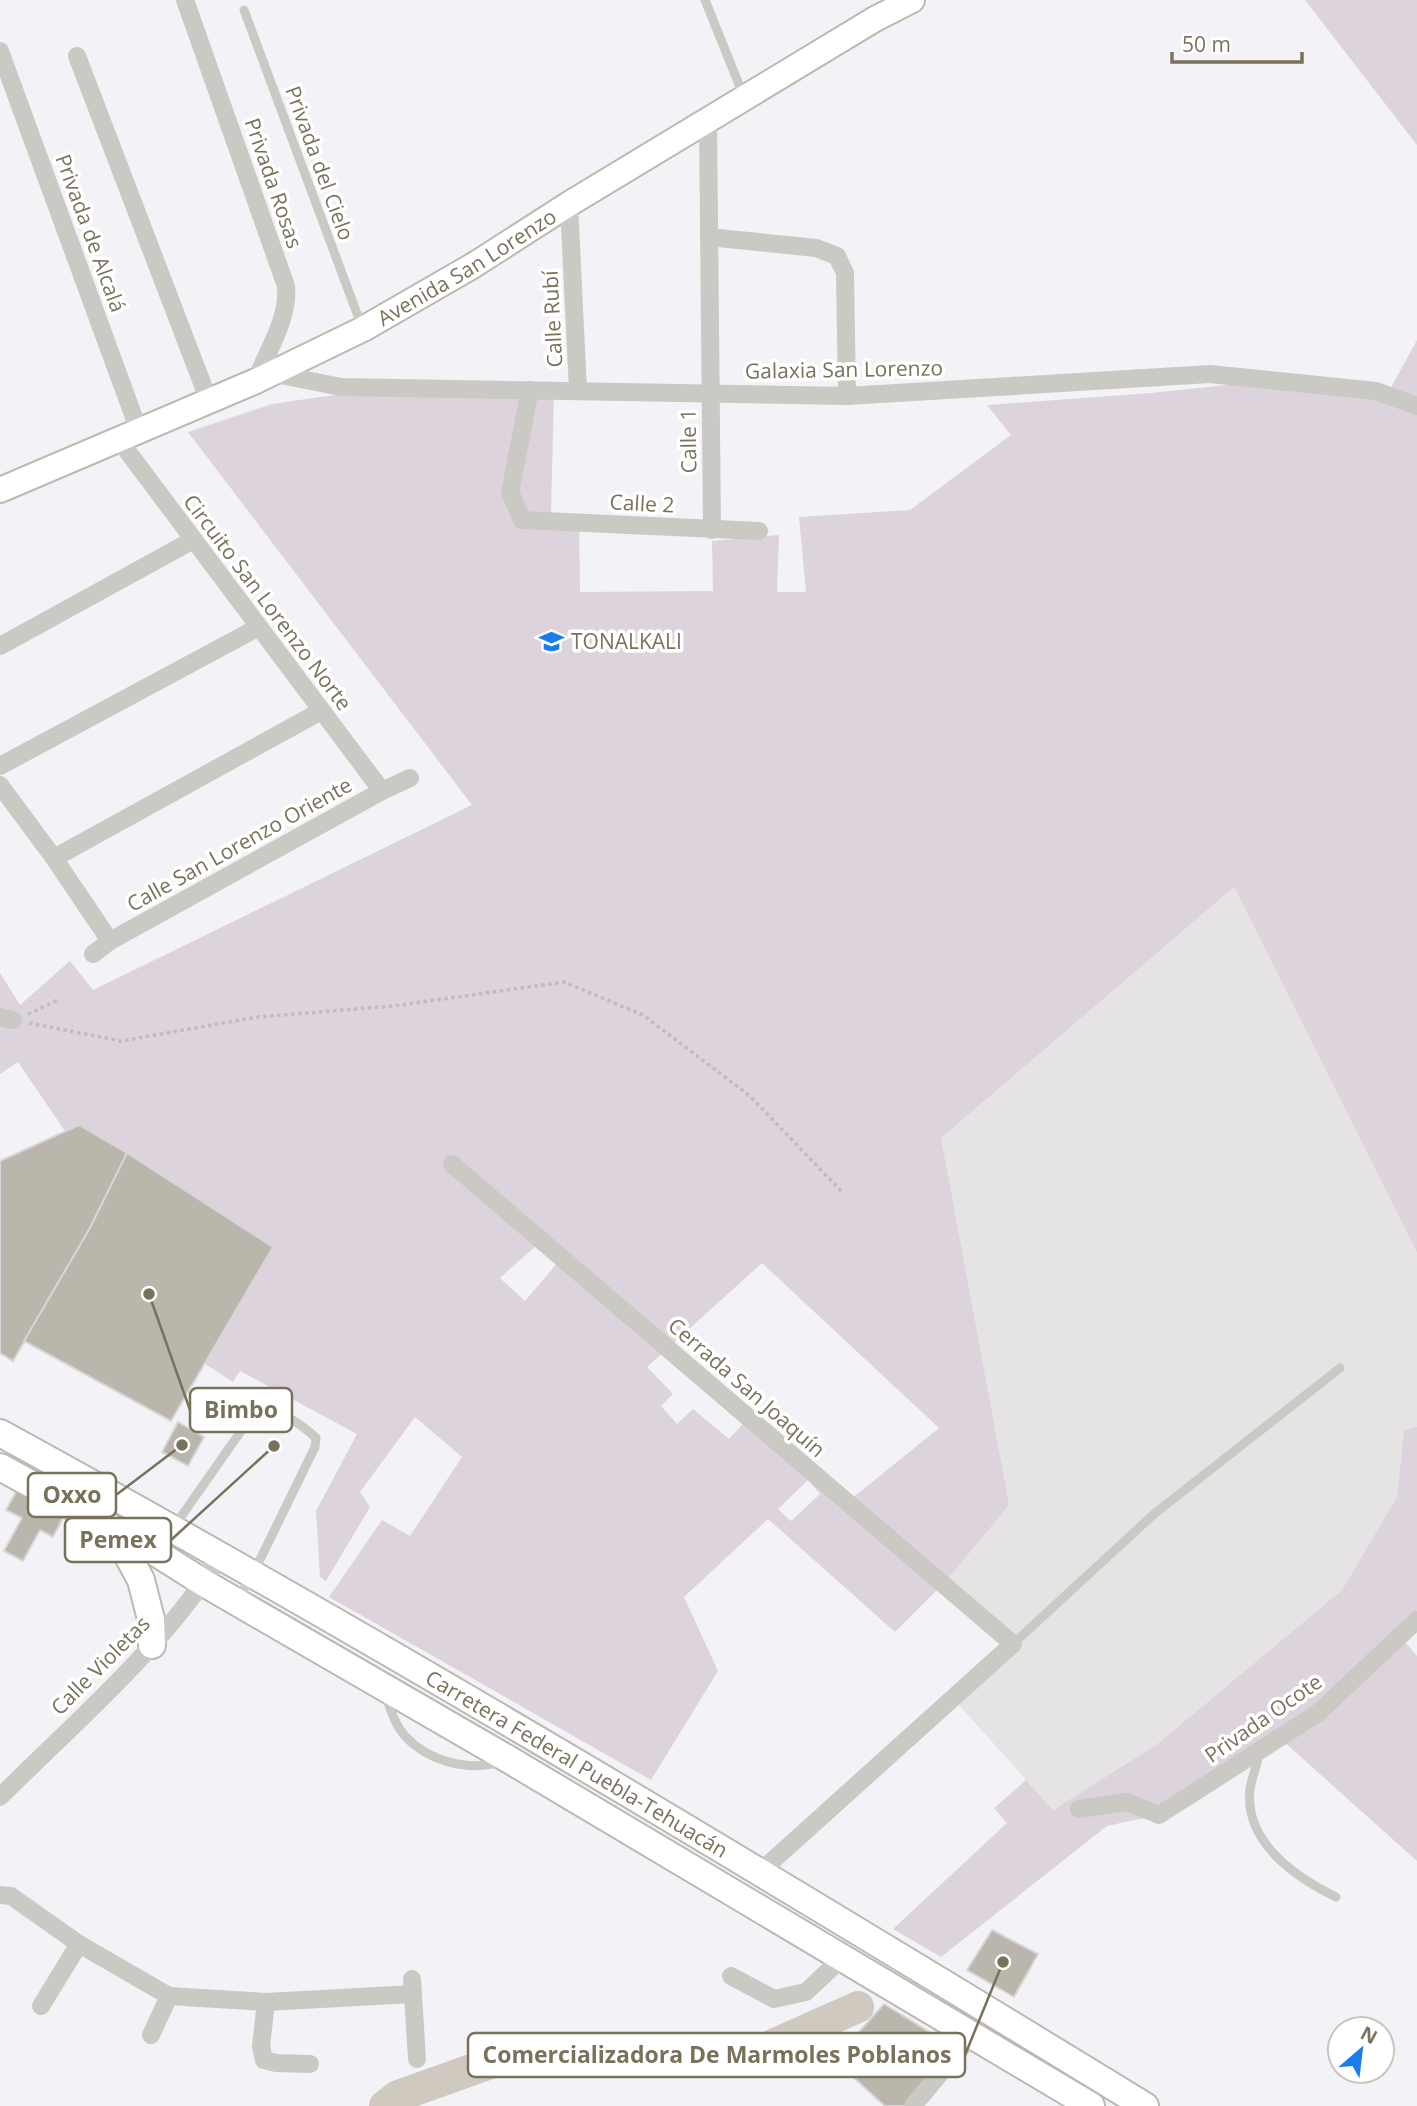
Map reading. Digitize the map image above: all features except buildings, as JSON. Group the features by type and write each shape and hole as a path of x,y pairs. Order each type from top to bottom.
{"main road":[{"name":"Carretera Federal Puebla-Tehuacán","path":"0,1433 221,1555 513,1724 761,1871 1145,2106"},
{"name":"Carretera Federal Puebla-Tehuacán","path":"6,1474 155,1552 1091,2106"},
{"path":"114,1530 141,1580 151,1619 152,1645"}],"street":[{"name":"Privada Rosas","path":"186,0 286,286 287,302 278,331 265,355 263,377"},
{"name":"Avenida San Lorenzo","path":"0,490 209,401 363,329 474,265 569,204 875,19 912,0"},
{"name":"Privada de Alcalá","path":"0,51 129,436"},
{"path":"77,56 209,401"},
{"name":"Calle 1","path":"708,121 712,530"},
{"name":"Calle Rubí","path":"569,204 579,390"},
{"path":"709,237 816,248 837,256 845,273 848,396"},
{"name":"Galaxia San Lorenzo","path":"263,377 341,387 848,396 1210,374 1376,391 1417,406"},
{"name":"Calle 2","path":"530,390 510,492 522,520 759,531"},
{"name":"Circuito San Lorenzo Norte","path":"129,436 193,540 382,791"},
{"path":"0,646 193,540"},
{"path":"0,766 259,627"},
{"path":"54,858 321,711"},
{"name":"Calle San Lorenzo Oriente","path":"93,954 110,942 410,778"},
{"path":"0,785 54,858 110,942"},
{"name":"Cerrada San Joaquín","path":"452,1164 1013,1644"},
{"name":"Calle Violetas","path":"0,1797 152,1645 182,1612 221,1555"},
{"name":"Privada Ocote","path":"1079,1810 1127,1801 1159,1815 1318,1713 1417,1620"},
{"path":"761,1871 1013,1644"},
{"path":"3,1888 79,1944 169,1996 266,2002 412,1987 417,2059"},
{"path":"41,2006 79,1944"},
{"path":"731,1976 774,1999 806,1992 842,1958"},
{"path":"151,2035 169,1996"},
{"path":"266,2002 261,2046 264,2060 310,2064"},
{"path":"913,2106 972,2035"}],"lane":[{"path":"705,0 744,99"},
{"name":"Privada del Cielo","path":"244,10 363,329"},
{"path":"1013,1644 1154,1514 1340,1368"},
{"path":"155,1552 255,1411 261,1407 272,1409 309,1431 316,1438 315,1447 253,1574 236,1602"},
{"path":"381,1685 395,1721 405,1736 421,1749 440,1759 465,1766 490,1765 508,1759"},
{"path":"1260,1751 1250,1790 1251,1815 1262,1839 1280,1861 1301,1878 1336,1896"}],"path":[{"path":"6,1018 121,1041 258,1017 393,1006 565,982 643,1015 750,1096 841,1191"},
{"path":"6,1018 60,999"}],"shaded area":[{"path":"1305,0 1417,0 1417,145"},
{"path":"1417,340 1417,402 1388,393"},
{"path":"1275,380 1417,408 1417,1253 1234,887 941,1138 1009,1505 945,1582 895,1632 768,1519 684,1597 718,1671 651,1780 329,1597 382,1520 410,1536 462,1457 415,1417 360,1492 370,1507 326,1581 320,1577 316,1511 357,1434 240,1371 233,1382 205,1364 273,1247 79,1125 65,1131 18,1062 0,1074 0,973 20,1005 70,961 93,990 472,805 188,432 272,404 362,391 554,392 551,513 579,520 580,592 713,591 712,541 779,535 777,592 806,592 799,517 910,510 1011,435 987,405 1151,393","holes":["547,1236 566,1253 525,1301 500,1278","762,1263 939,1428 850,1500 752,1414 729,1439 693,1409 677,1424 661,1406 673,1394 647,1367","808,1480 820,1494 791,1521 778,1509"]},
{"path":"1234,887 1417,1253 1417,1427 1404,1430 1397,1497 1342,1590 1156,1745 1053,1810 953,1698 1014,1643 945,1582 941,1138"},
{"path":"1417,1427 1417,1616 1399,1635 1417,1656 1417,1861 1283,1741 1322,1714 1158,1815 1107,1826 941,1957 893,1929 1007,1823 994,1808 1026,1780 1053,1810 1156,1745 1342,1590 1397,1497 1404,1430"}],"waterway":[{"path":"385,2106 398,2096 513,2055 766,2048 858,2007"}],"place":[{"name":"TONALKALI","path":"551,641"},
{"name":"Bimbo","path":"149,1294"},
{"name":"Oxxo","path":"182,1445"},
{"name":"Pemex","path":"274,1446"},
{"name":"Comercializadora De Marmoles Poblanos","path":"1003,1962"}]}
